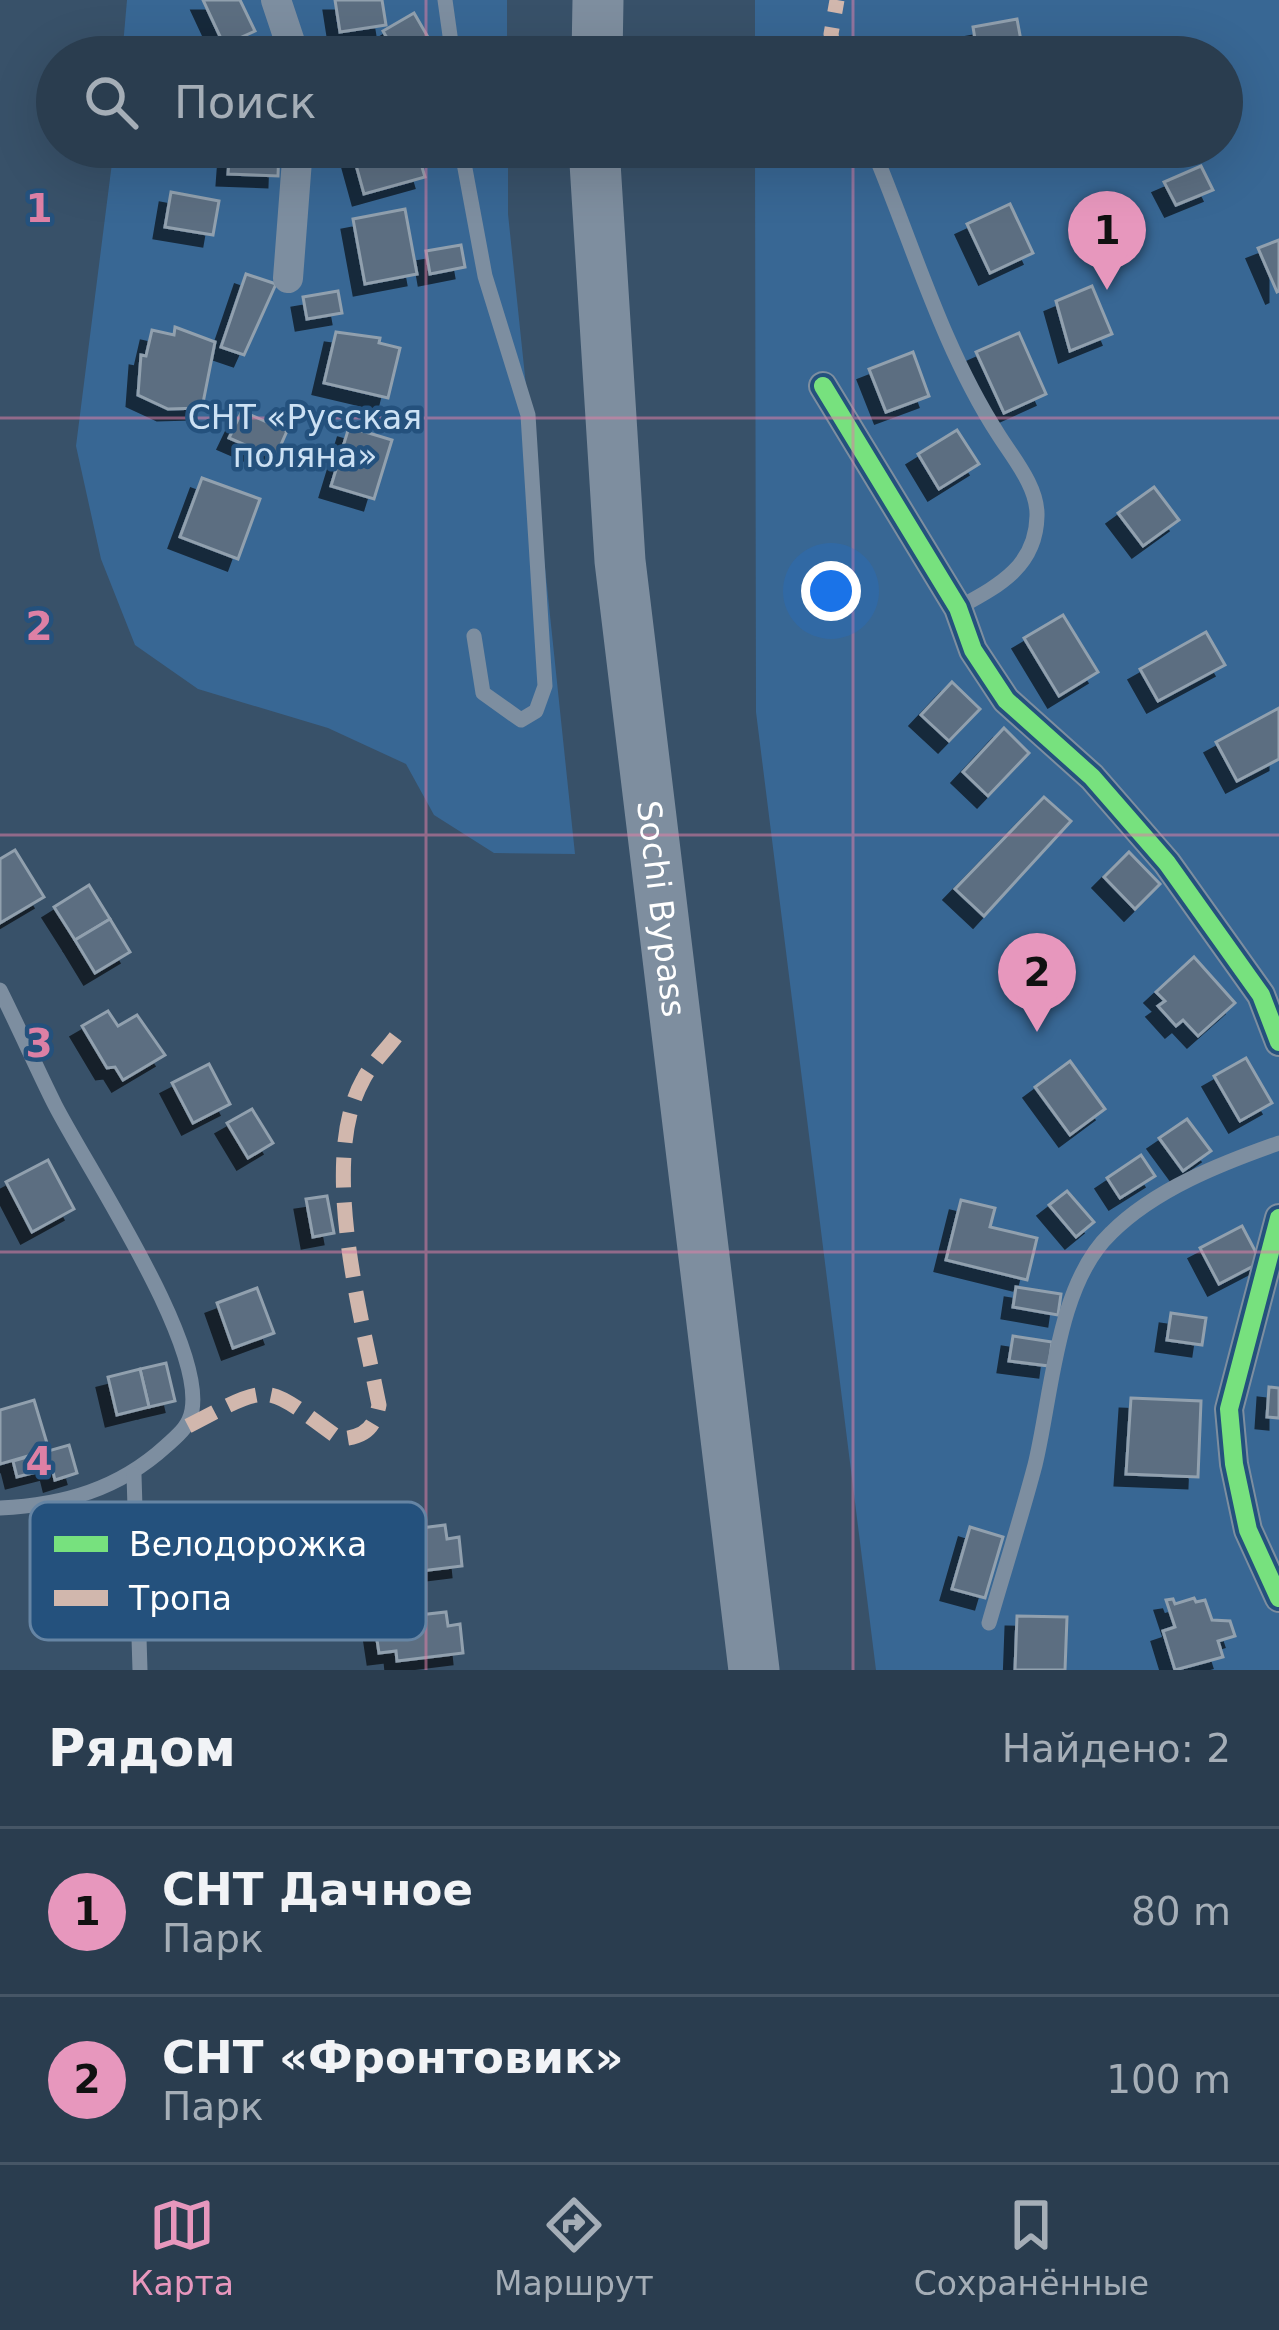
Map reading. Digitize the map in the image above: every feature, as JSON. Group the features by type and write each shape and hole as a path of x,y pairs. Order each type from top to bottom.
{"highway":[{"path":"597,36 598,0"},
{"name":"Sochi Bypass","path":"596,168 620,561 754,1670"}],"street":[{"path":"276,0 288,36"},
{"path":"288,278 296,168"},
{"path":"823,386 958,608 973,650 1006,700 1091,777 1167,863 1262,994 1279,1042"},
{"path":"1279,1218 1229,1409 1248,1530 1279,1598"}],"lane":[{"path":"445,0 450,36"},
{"path":"465,168 484,276 528,415 545,686 536,711 521,720 484,693 475,636"},
{"path":"880,168 971,393 1030,486 1038,515 1028,559 1006,582 958,608"},
{"path":"0,990 54,1102 164,1304 190,1376 193,1406 188,1426 134,1474 77,1498 46,1502"},
{"path":"989,1623 1036,1460 1051,1369 1085,1272 1109,1234 1152,1203 1222,1163 1279,1143"},
{"path":"134,1474 135,1502"},
{"path":"0,1508 30,1504"},
{"path":"139,1640 140,1670"}],"green space":[{"path":"127,0 507,0 507,36 124,36"},
{"path":"755,0 1279,0 1279,1670 876,1670 756,712 755,168 1243,168 1243,36 755,36"},
{"name":"СНТ «Русская поляна»","path":"111,168 508,168 508,214 575,854 494,853 434,815 406,764 328,728 198,689 135,645 101,559 76,446"}],"building":[{"path":"203,0 240,0 255,31 220,36"},
{"path":"335,0 382,0 386,25 340,32"},
{"path":"414,13 427,36 386,36 383,31"},
{"path":"1017,19 1020,36 974,36 973,27"},
{"path":"228,168 278,168 278,176 228,174"},
{"path":"357,168 422,168 425,177 364,194"},
{"path":"1202,168 1213,190 1176,205 1164,182"},
{"path":"171,192 219,201 213,235 165,227"},
{"path":"1010,204 1033,253 990,273 967,224"},
{"path":"405,209 417,274 365,284 353,219"},
{"path":"1279,240 1279,291 1277,292 1258,248"},
{"path":"461,245 465,267 430,274 426,251"},
{"path":"246,274 276,284 244,355 221,347"},
{"path":"1092,286 1112,334 1070,351 1056,301"},
{"path":"338,291 342,313 307,319 303,297"},
{"path":"175,327 215,342 202,408 168,409 138,395 141,355 146,356 152,330 174,335"},
{"path":"336,332 380,338 379,343 400,348 388,398 324,383"},
{"path":"1019,333 1046,394 1004,413 976,352"},
{"path":"913,352 929,396 886,412 869,369"},
{"path":"242,411 287,431 275,458 229,438"},
{"path":"349,427 392,440 374,499 331,486"},
{"path":"957,430 979,464 939,489 918,454"},
{"path":"202,478 260,499 238,559 180,537"},
{"path":"1154,487 1179,520 1143,546 1118,513"},
{"path":"1063,615 1098,672 1059,696 1024,638"},
{"path":"1206,632 1225,665 1158,701 1140,669"},
{"path":"952,682 980,709 949,741 921,715"},
{"path":"1279,708 1279,759 1237,781 1216,742"},
{"path":"1004,728 1029,753 988,796 963,772"},
{"path":"1044,797 1071,821 984,916 955,889"},
{"path":"15,850 44,897 0,923 0,859"},
{"path":"1129,852 1160,884 1135,909 1104,877"},
{"path":"89,885 110,919 75,940 54,907"},
{"path":"110,919 130,952 95,973 75,940"},
{"path":"1194,957 1235,1003 1198,1036 1183,1020 1176,1026 1158,1006 1165,1001 1156,992"},
{"path":"108,1011 118,1026 137,1015 165,1055 123,1080 115,1067 107,1068 82,1026"},
{"path":"1246,1058 1272,1103 1240,1121 1214,1076"},
{"path":"1070,1061 1105,1109 1070,1135 1035,1087"},
{"path":"209,1064 230,1104 193,1123 172,1083"},
{"path":"252,1109 273,1143 248,1158 227,1123"},
{"path":"1187,1119 1211,1151 1183,1171 1159,1138"},
{"path":"1141,1155 1155,1176 1120,1198 1107,1178"},
{"path":"48,1160 74,1209 32,1232 6,1182"},
{"path":"1067,1191 1094,1222 1076,1237 1049,1205"},
{"path":"327,1196 334,1233 313,1237 306,1199"},
{"path":"961,1200 995,1208 990,1227 1037,1238 1027,1280 946,1260"},
{"path":"1242,1226 1261,1262 1219,1284 1200,1248"},
{"path":"1016,1287 1061,1294 1058,1315 1013,1307"},
{"path":"257,1288 274,1333 233,1348 217,1303"},
{"path":"1171,1313 1206,1318 1202,1345 1167,1340"},
{"path":"1013,1336 1052,1342 1049,1366 1009,1361"},
{"path":"166,1363 175,1401 149,1407 140,1369"},
{"path":"140,1369 149,1407 117,1415 108,1377"},
{"path":"1269,1387 1279,1388 1279,1418 1267,1417"},
{"path":"1131,1398 1201,1401 1198,1477 1126,1474"},
{"path":"34,1400 49,1450 0,1464 0,1410"},
{"path":"69,1445 77,1473 55,1480 52,1468 17,1477 13,1461"},
{"path":"445,1525 447,1539 459,1537 462,1566 426,1570 426,1527"},
{"path":"970,1527 1003,1537 985,1598 952,1589"},
{"path":"1173,1599 1175,1604 1205,1600 1212,1620 1230,1621 1235,1636 1218,1641 1223,1657 1175,1670 1163,1631 1175,1627 1166,1600"},
{"path":"446,1612 448,1626 460,1624 463,1653 397,1661 396,1651 379,1653 377,1640 426,1640 426,1614"},
{"path":"1017,1616 1067,1617 1065,1670 1015,1670"}],"marked path":[{"path":"831,36 837,0"},
{"path":"188,1426 254,1395 281,1399 340,1439 362,1434 374,1420 379,1405 348,1240 344,1152 350,1113 363,1080 397,1035"}],"cycle path":[{"path":"823,386 958,608 973,650 1006,700 1092,777 1167,863 1261,995 1279,1042"},
{"path":"1279,1218 1229,1409 1248,1530 1279,1598"}],"place":[{"name":"СНТ Дачное","path":"1107,290"},
{"name":"СНТ «Фронтовик»","path":"1037,1032"}]}
